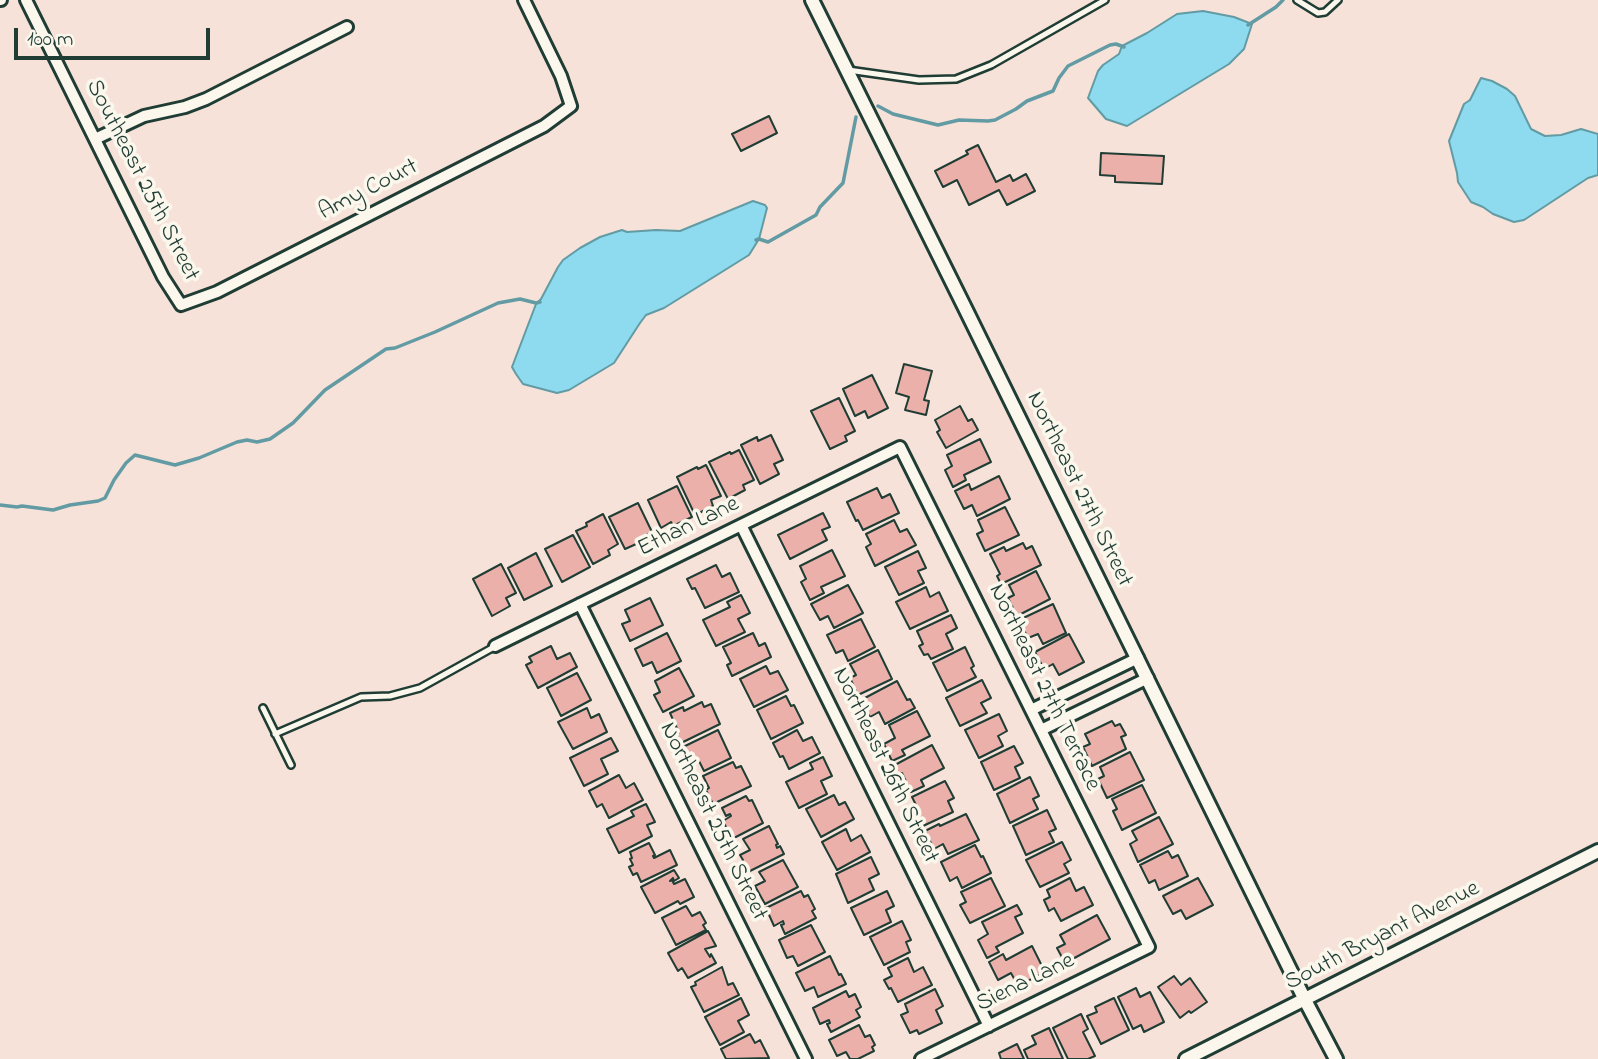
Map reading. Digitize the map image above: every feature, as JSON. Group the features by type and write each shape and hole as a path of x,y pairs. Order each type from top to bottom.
{"street":[{"name":"Southeast 25th Street","path":"26,0 163,277 181,305"},
{"name":"Amy Court","path":"181,305 217,292 544,126 570,106 561,76 524,0"},
{"name":"Northeast 27th Street","path":"812,0 1336,1059"},
{"path":"95,139 144,116 185,107 206,99 347,27"},
{"name":"Ethan Lane","path":"495,646 900,447"},
{"name":"Northeast 27th Terrace","path":"900,447 1149,947"},
{"name":"Northeast 26th Street","path":"741,525 989,1026"},
{"name":"Northeast 25th Street","path":"580,604 806,1059"},
{"path":"1031,710 1138,658"},
{"path":"1041,730 1148,678"},
{"name":"South Bryant Avenue","path":"1186,1059 1598,851"},
{"name":"Siena Lane","path":"920,1059 1149,947"}],"lane":[{"path":"847,70 919,80 956,79 991,65 1105,0"},
{"path":"1297,0 1318,13 1325,12 1338,0"},
{"path":"275,734 361,697 390,696 420,688 495,646"},
{"path":"263,708 291,765"}],"water":[{"path":"1203,11 1234,17 1252,24 1244,49 1229,64 1127,126 1106,119 1088,98 1103,65 1119,54 1122,46 1177,14"},
{"path":"1481,78 1492,81 1515,96 1531,129 1545,136 1581,129 1598,134 1598,175 1588,178 1524,220 1514,222 1471,202 1458,182 1449,141 1464,104 1470,100"},
{"path":"753,201 767,208 759,239 749,255 664,308 646,315 614,363 569,390 557,393 523,384 512,367 536,304 563,260 600,237 622,230 680,231"}],"building":[{"path":"769,116 777,133 741,151 732,134"},
{"path":"978,145 996,182 1010,175 1013,181 1026,174 1035,191 1007,205 999,190 969,205 957,180 943,187 935,171 968,154 966,151"},
{"path":"1101,153 1164,156 1162,184 1115,182 1115,176 1100,175"},
{"path":"904,364 932,371 924,400 929,401 926,415 905,410 909,397 896,393"},
{"path":"872,375 888,408 868,418 865,411 855,416 843,389"},
{"path":"839,398 855,431 845,436 847,441 830,449 811,411"},
{"path":"960,406 968,421 972,419 978,430 946,448 937,432 940,430 935,420"},
{"path":"771,435 783,460 774,464 779,474 760,484 741,445 757,437 758,441"},
{"path":"980,439 991,462 964,475 966,480 953,487 945,470 952,466 947,455"},
{"path":"739,450 754,480 743,485 745,490 728,499 709,462"},
{"path":"706,465 721,496 711,500 713,506 695,515 677,477"},
{"path":"999,476 1010,499 977,516 972,505 964,509 955,491 969,484 971,490"},
{"path":"677,486 692,517 673,526 671,522 661,528 648,500"},
{"path":"877,488 882,498 890,494 899,513 863,530 847,502"},
{"path":"638,503 652,532 642,537 643,541 625,549 609,517"},
{"path":"1005,507 1019,535 985,551 977,534 983,531 978,520"},
{"path":"823,513 830,527 822,530 827,540 790,559 778,535"},
{"path":"603,514 618,544 608,550 610,555 593,564 576,531"},
{"path":"894,520 900,532 907,529 916,545 875,566 866,547 871,544 866,534"},
{"path":"573,535 590,567 562,582 545,549"},
{"path":"1023,543 1026,549 1032,546 1041,565 1001,584 997,576 1000,574 990,554 1004,547 1006,551"},
{"path":"832,550 845,576 821,587 824,593 810,600 801,582 806,579 800,566"},
{"path":"918,551 926,568 918,571 924,583 899,595 885,567"},
{"path":"536,553 552,586 524,600 508,568"},
{"path":"501,564 516,593 506,598 510,606 492,616 473,579"},
{"path":"716,565 722,577 730,573 739,592 705,608 687,579"},
{"path":"1036,571 1050,599 1017,616 1008,598 1014,595 1009,585"},
{"path":"848,585 863,613 834,628 828,616 820,620 811,604"},
{"path":"926,587 930,597 939,592 948,611 910,629 896,602"},
{"path":"741,595 750,613 738,619 745,632 716,646 703,620 730,607 727,602"},
{"path":"650,598 663,625 630,641 622,624 630,621 625,610"},
{"path":"1053,604 1066,633 1043,644 1038,634 1028,638 1019,620"},
{"path":"951,615 957,628 946,634 953,649 931,659 928,654 924,655 919,646 923,644 917,631"},
{"path":"861,619 875,647 848,661 843,650 836,653 827,635"},
{"path":"667,633 681,661 657,673 652,662 643,666 635,649"},
{"path":"753,633 759,646 765,643 771,657 732,676 727,665 731,663 723,647"},
{"path":"1069,634 1084,662 1059,675 1053,664 1044,669 1035,652"},
{"path":"551,646 557,659 570,653 577,667 538,688 526,665 532,662 529,657"},
{"path":"965,647 976,677 947,691 933,663"},
{"path":"878,650 892,679 858,695 850,678 856,675 850,664"},
{"path":"766,666 770,674 778,671 788,690 754,707 740,679"},
{"path":"679,668 694,696 663,712 654,695 660,692 655,681"},
{"path":"577,673 591,700 561,716 547,688"},
{"path":"982,680 991,698 981,703 987,713 960,726 946,698"},
{"path":"897,681 907,700 910,699 915,708 885,724 879,712 870,717 861,700"},
{"path":"786,696 803,723 771,739 757,710"},
{"path":"702,702 704,707 711,704 720,724 681,743 670,713 683,707 684,711"},
{"path":"587,708 591,718 599,714 607,732 573,749 558,722"},
{"path":"917,711 930,736 902,750 905,755 892,761 884,744 895,738 889,725"},
{"path":"999,714 1007,731 998,736 1003,746 979,758 965,730"},
{"path":"1112,721 1115,726 1120,724 1126,735 1121,737 1126,749 1092,766 1083,747 1090,744 1085,734"},
{"path":"718,730 731,758 704,771 699,761 692,764 683,747"},
{"path":"797,730 803,741 812,737 820,753 789,769 773,743"},
{"path":"611,738 618,751 601,759 608,774 584,786 570,758"},
{"path":"932,745 944,768 921,780 924,786 911,792 902,773 898,775 893,766"},
{"path":"1014,746 1023,763 1015,767 1020,778 994,790 981,762"},
{"path":"1130,752 1144,780 1107,798 1098,779 1104,776 1100,767"},
{"path":"823,757 832,776 821,781 827,794 799,808 786,782 813,769 810,763"},
{"path":"733,762 736,768 741,766 751,786 713,804 703,776"},
{"path":"619,775 626,788 634,783 643,800 609,818 602,804 597,807 589,791"},
{"path":"1030,777 1039,796 1033,799 1038,809 1010,823 997,794"},
{"path":"945,781 954,798 948,801 953,812 923,826 912,797"},
{"path":"1142,785 1156,813 1122,830 1113,811 1117,809 1112,799"},
{"path":"834,795 839,805 845,802 854,819 821,837 806,809"},
{"path":"746,796 749,801 752,800 763,823 732,839 723,821 731,816 726,816 722,808"},
{"path":"646,804 655,822 647,825 652,836 619,853 607,829 634,816 631,811"},
{"path":"1047,810 1056,829 1049,832 1054,842 1026,855 1013,826"},
{"path":"966,814 979,840 948,854 943,844 934,849 925,831"},
{"path":"1159,817 1173,844 1138,862 1130,844 1137,840 1132,831"},
{"path":"769,826 778,844 777,848 780,846 784,854 748,872 740,855 750,850 743,839"},
{"path":"846,829 851,841 861,835 870,852 837,870 822,842"},
{"path":"1062,842 1071,860 1064,864 1069,873 1040,887 1026,860"},
{"path":"649,843 654,858 670,850 677,865 641,882 637,873 633,875 629,867 633,865 630,852"},
{"path":"975,845 991,873 962,888 957,877 950,881 941,862"},
{"path":"1168,851 1172,858 1178,855 1188,876 1159,890 1155,880 1149,883 1140,865"},
{"path":"871,857 879,874 869,879 874,890 848,903 836,874"},
{"path":"783,860 798,887 765,904 755,886 765,881 759,872"},
{"path":"674,870 679,878 670,881 674,884 685,879 694,897 680,904 678,901 655,913 641,887"},
{"path":"991,878 1005,906 970,923 960,905 966,902 961,892"},
{"path":"1070,878 1076,891 1084,887 1093,905 1061,921 1054,908 1049,911 1044,900 1050,897 1047,890"},
{"path":"1198,878 1213,905 1186,919 1181,910 1173,914 1163,896"},
{"path":"801,891 804,897 808,895 816,918 785,934 781,925 784,924 783,921 774,926 766,908"},
{"path":"887,891 894,906 886,910 891,922 864,935 851,908"},
{"path":"1017,905 1022,914 1015,917 1023,933 996,947 999,952 987,958 978,940 988,934 982,922"},
{"path":"686,906 692,916 700,912 706,923 703,925 706,930 676,945 662,918"},
{"path":"1097,915 1110,939 1065,963 1057,948 1065,944 1060,935"},
{"path":"902,921 911,940 906,942 910,952 884,965 870,937"},
{"path":"811,925 825,952 798,966 793,956 787,958 779,940"},
{"path":"708,931 716,946 705,949 716,963 688,978 682,968 678,971 668,953"},
{"path":"1032,946 1045,972 1018,986 1011,973 998,980 989,962 1003,954 1006,960"},
{"path":"830,956 846,984 818,997 814,987 805,991 796,973"},
{"path":"908,958 914,972 923,967 932,985 898,1002 884,980 892,976 888,968"},
{"path":"722,967 728,985 733,983 739,995 704,1012 691,987"},
{"path":"1174,976 1181,985 1190,978 1207,1002 1180,1018 1158,987"},
{"path":"1136,988 1140,997 1150,992 1164,1022 1144,1032 1141,1025 1133,1029 1118,997"},
{"path":"935,989 943,1006 936,1010 942,1023 919,1034 917,1030 910,1033 901,1015 908,1012 905,1004"},
{"path":"846,991 849,997 855,994 861,1007 856,1010 860,1017 831,1032 827,1024 830,1023 829,1020 820,1024 813,1008"},
{"path":"741,998 749,1015 738,1021 744,1032 720,1045 705,1017"},
{"path":"1114,998 1129,1030 1101,1044 1087,1016 1097,1012 1095,1007"},
{"path":"1081,1014 1088,1029 1083,1032 1095,1056 1088,1059 1068,1059 1053,1028"},
{"path":"859,1025 865,1037 870,1035 875,1045 872,1047 874,1051 858,1059 850,1059 846,1052 837,1056 829,1040"},
{"path":"1049,1028 1063,1059 1028,1059 1024,1050 1036,1044 1032,1036"},
{"path":"750,1034 755,1043 760,1040 769,1058 726,1059 721,1049"},
{"path":"1017,1044 1024,1059 1001,1059 999,1053"}],"waterway":[{"path":"1248,25 1283,0"},
{"path":"878,106 893,114 938,125 959,120 995,120 1027,101 1053,91 1068,66 1110,45 1124,47"},
{"path":"756,240 768,242 816,215 820,207 843,183 856,117"},
{"path":"0,505 53,510 98,501 105,498 114,480 135,455 175,465 237,442 270,439 293,423 325,390 386,349 435,332 498,303 520,299 540,302"}]}
